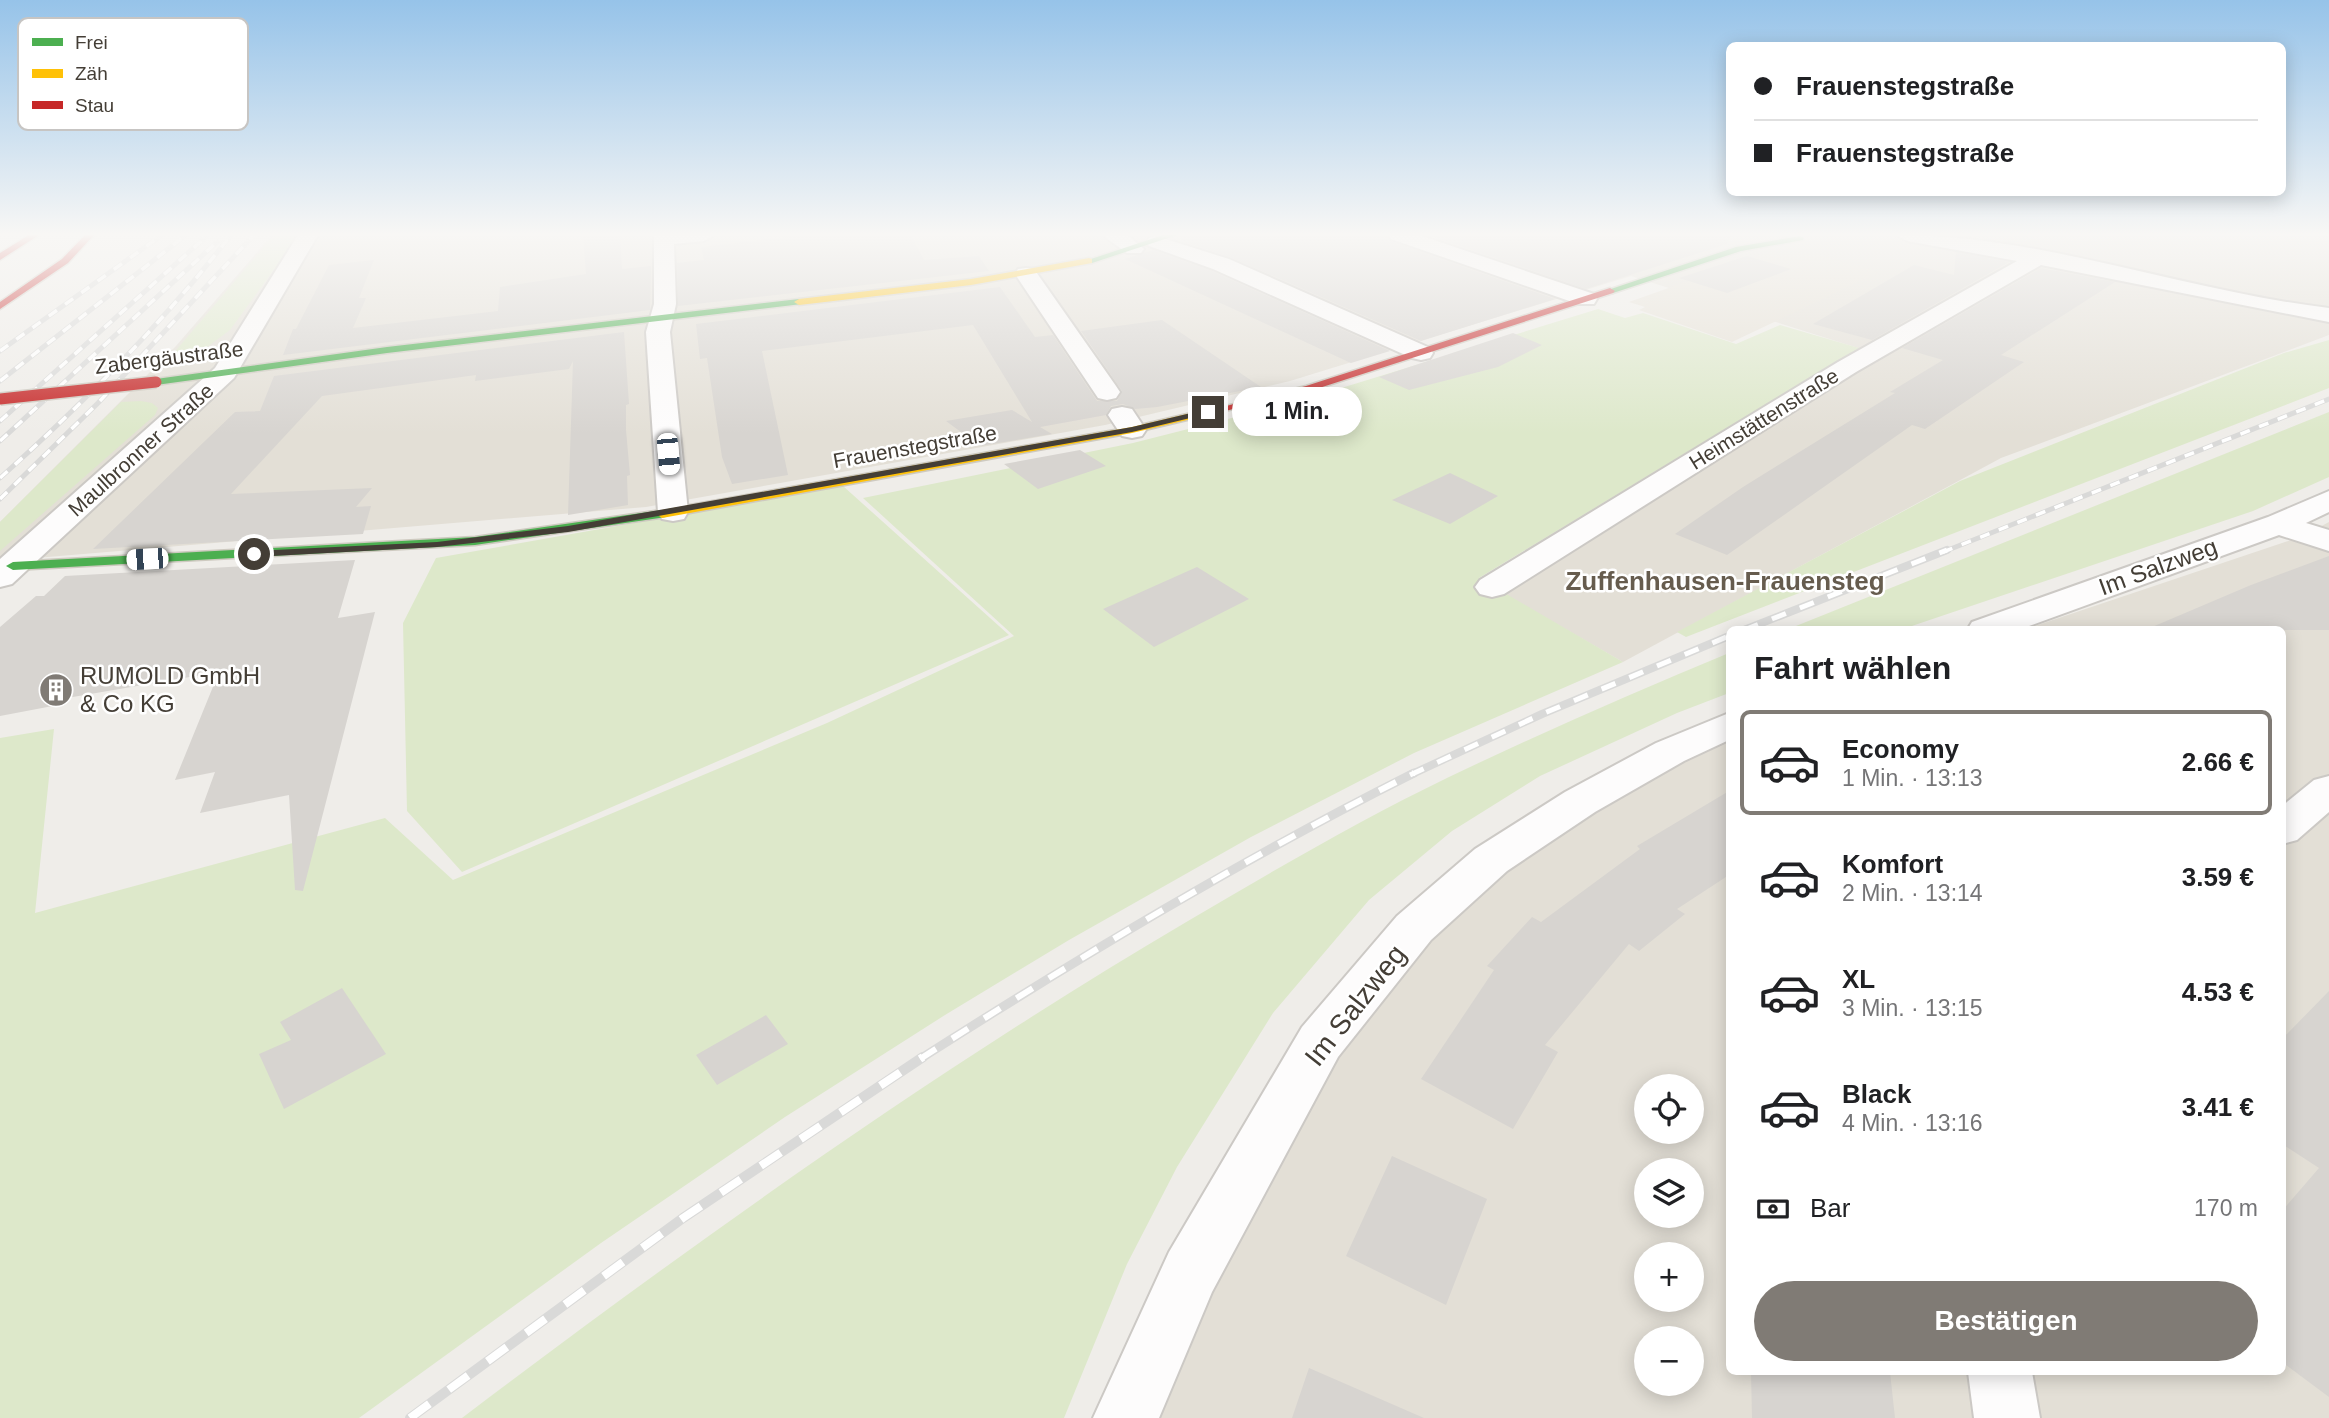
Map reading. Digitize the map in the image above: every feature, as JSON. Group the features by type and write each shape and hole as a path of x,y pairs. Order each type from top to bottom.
{"main road":[{"name":"Zabergäustraße","path":"0,399 800,301"},
{"name":"Frauenstegstraße","path":"7,572 450,544 673,512 1309,388 1579,301"}],"street":[{"name":"Maulbronner Straße","path":"7,572 225,373 268,301"},
{"path":"665,301 658,332 673,512"},
{"path":"1045,301 1107,392"},
{"path":"1305,301 1421,353"},
{"name":"Heimstättenstraße","path":"1492,587 1847,368 1963,301"},
{"path":"2252,301 2329,315"},
{"name":"Im Salzweg","path":"1996,626 2279,523 2329,500"},
{"path":"2279,523 2329,541"},
{"name":"Im Salzweg","path":"1126,1418 1190,1273 1320,1042 1414,928 1491,860 1580,802 1670,752 1726,726"},
{"path":"2286,826 2329,790"},
{"path":"2000,1375 2007,1418"}],"shaded area":[{"path":"215,301 1549,301 1290,381 1105,425 646,507 0,561 0,522 176,346"},
{"path":"1710,301 2329,301 2329,335 2001,458 1623,662 1478,579 1858,348"},
{"path":"1818,301 1732,342 1639,310 1645,307 1629,302"},
{"path":"2329,522 2329,1418 1137,1418 1330,1043 1502,864 1726,739 1726,1375 2286,1375 2286,626 2035,626 2303,536"}],"green space":[{"path":"218,301 251,301 230,330 195,356 166,362"},
{"path":"1598,309 1625,318 1643,313 1736,344 1780,325 1859,348 1479,578 1623,662 1414,753 1251,837 1069,940 785,1117 601,1243 359,1418 0,1418 0,738 54,729 35,913 385,818 453,880 827,723 1014,636 863,498 1133,443 1299,401"},
{"path":"2329,340 2329,388 1686,637 1677,632 1960,481 2284,353"},
{"path":"121,402 152,403 158,408 155,415 0,551 0,522"},
{"path":"2329,412 2329,477 2253,511 1912,626 1796,626"},
{"path":"843,486 1009,635 462,872 407,811 403,623 436,558"},
{"path":"1726,654 1726,694 1677,713 1540,776 1452,831 1369,900 1273,1013 1177,1167 1127,1264 1064,1418 462,1418 818,1159 1094,978 1284,865 1416,793 1623,698"}],"building":[{"path":"310,301 365,301 353,328 498,311 499,301 650,301 650,310 283,355 293,329 296,329"},
{"path":"678,301 721,301 678,306"},
{"path":"884,301 1010,301 1035,337 1053,335 1097,401 1117,401 1122,391 1081,331 1162,320 1261,387 1157,407 1135,409 1123,404 1111,406 1106,415 1040,427 1052,434 980,446 946,421 1012,410 1032,422 973,325 762,351 788,475 732,484 722,457 707,358 700,359 696,324"},
{"path":"1217,301 1279,301 1390,351 1351,363"},
{"path":"1330,301 1548,301 1421,341"},
{"path":"1852,301 1940,301 1872,340 1813,324"},
{"path":"1983,301 2085,301 2001,355 2024,362 1925,429 1912,425 1727,555 1675,534 1743,487 1895,393 1890,392 1943,360 1902,348"},
{"path":"624,332 629,404 626,405 630,475 627,476 628,505 568,515 573,361 569,369 475,381 476,375 322,396 231,494 372,488 356,507 371,506 363,534 93,549 235,412 260,411 274,376"},
{"path":"1513,333 1542,345 1498,367 1409,390 1379,377"},
{"path":"1080,450 1106,466 1038,489 1004,464"},
{"path":"1450,473 1498,496 1450,524 1392,500"},
{"path":"2329,556 2329,630 2286,630 2286,626 2154,626 2251,585"},
{"path":"355,560 338,618 375,612 303,891 295,890 289,795 200,813 215,772 175,780 219,672 61,699 58,705 0,716 0,627 36,596 44,596 65,576"},
{"path":"1197,567 1249,599 1154,647 1103,609"},
{"path":"1726,793 1726,877 1677,909 1685,914 1639,951 1629,944 1545,1045 1558,1052 1513,1129 1421,1079 1494,970 1487,966 1532,917 1541,922 1640,849 1637,846"},
{"path":"342,988 386,1054 284,1109 259,1054 291,1040 280,1022"},
{"path":"2329,991 2329,1397 2286,1365 2286,1206 2319,1168 2286,1147 2286,1035"},
{"path":"766,1015 788,1044 717,1085 696,1055"},
{"path":"1392,1156 1487,1199 1446,1305 1346,1256"},
{"path":"1309,1368 1424,1418 1292,1418"},
{"path":"1751,1375 1890,1375 1895,1418 1752,1418"}],"railway":[{"path":"0,351 70,301"},
{"path":"0,381 102,301"},
{"path":"0,421 134,301"},
{"path":"0,441 152,301"},
{"path":"0,478 62,421 177,301"},
{"path":"0,499 98,403 193,301"},
{"path":"1943,552 2329,399"},
{"path":"1754,626 1947,550"},
{"path":"1412,774 1542,714 1726,637"},
{"path":"920,1059 1163,910 1288,839 1412,774"},
{"path":"410,1418 683,1218 920,1059"}],"traffic: fast":[{"path":"156,382 387,350 799,302"},
{"path":"13,566 475,541 662,514"}],"traffic: slow":[{"path":"799,302 806,301"},
{"path":"662,514 1132,430 1204,413"}],"traffic: jam":[{"path":"0,306 7,301"},
{"path":"1204,413 1309,388 1578,301"},
{"path":"0,399 156,382"}],"place":[{"name":"RUMOLD GmbH & Co KG","path":"56,690"}],"district":[{"name":"Zuffenhausen-Frauensteg","path":"1725,581"}],"route":[{"path":"254,554 437,545 568,529 1132,430 1208,412"}]}
